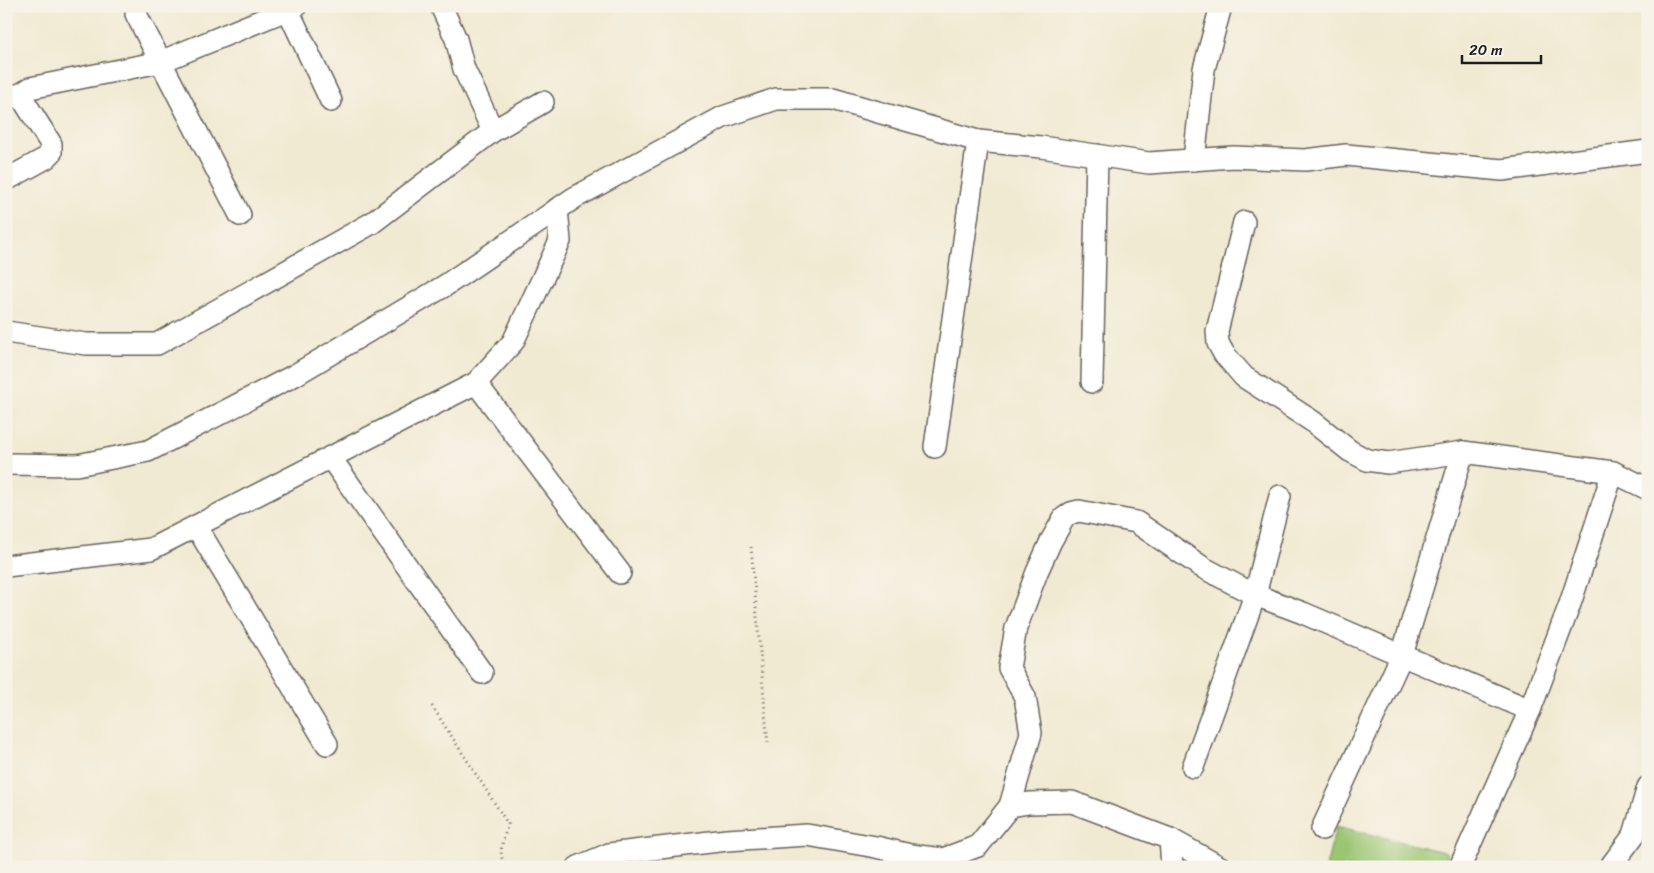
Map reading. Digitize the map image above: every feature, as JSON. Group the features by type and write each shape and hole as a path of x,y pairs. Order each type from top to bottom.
{"street":[{"path":"441,6 456,39 464,70 493,131"},
{"path":"1194,160 1204,69 1221,6"},
{"path":"15,96 30,88 160,62 292,8 331,101"},
{"path":"136,14 240,215"},
{"path":"6,180 46,158 51,153 51,144 24,101 15,96"},
{"path":"6,464 78,465 148,451 295,375 446,285 574,198 723,117 776,99 833,99 978,141 1041,147 1149,163 1233,157 1305,160 1346,155 1502,170 1648,151"},
{"path":"6,332 86,344 157,344 372,223 493,131 542,102"},
{"path":"935,447 978,141"},
{"path":"1092,382 1097,155"},
{"path":"6,566 150,550 476,383 513,342 560,241 557,209"},
{"path":"1244,222 1217,331 1218,343 1224,354 1244,377 1312,421 1350,451 1367,460 1388,463 1463,452 1613,472 1648,488"},
{"path":"476,383 620,573"},
{"path":"1322,829 1402,655 1463,452"},
{"path":"330,457 482,674"},
{"path":"1460,867 1530,710 1570,604 1613,472"},
{"path":"1193,767 1255,595 1280,496"},
{"path":"578,867 609,854 616,860 727,840 807,834 910,855 943,859 978,846 1010,806 1031,733 1025,697 1009,668 1016,628 1037,572 1064,518 1071,513 1079,511 1136,522 1202,567 1255,595 1304,613 1530,710"},
{"path":"196,526 327,744"},
{"path":"1610,867 1634,834 1648,787"},
{"path":"1010,806 1029,803 1072,802 1170,839 1220,867"},
{"path":"1170,839 1172,867"}],"path":[{"path":"751,547 768,745"},
{"path":"432,706 508,824 500,852 503,863 508,867"}],"green space":[{"path":"1336,826 1448,853 1444,867 1326,867"}]}
